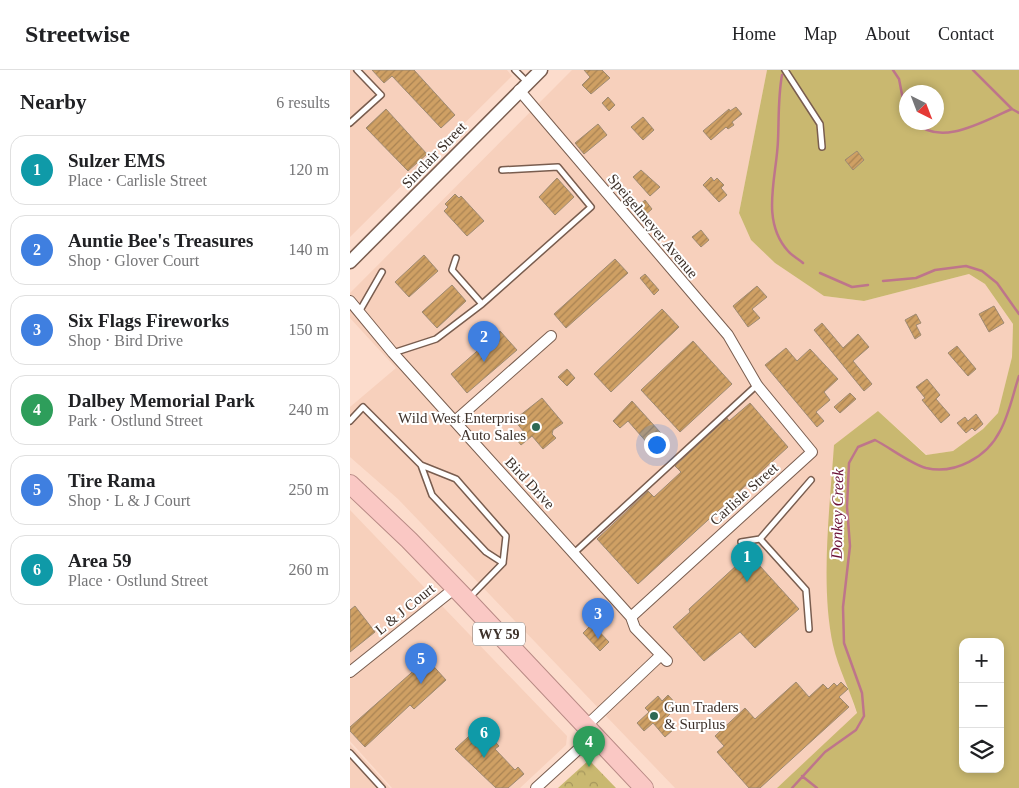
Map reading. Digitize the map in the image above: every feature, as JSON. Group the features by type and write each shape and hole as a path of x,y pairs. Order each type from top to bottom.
{"highway":[{"name":"WY 59","path":"350,484 461,594 644,788"}],"street":[{"name":"Sinclair Street","path":"350,262 541,70"},
{"name":"Speigelmeyer Avenue","path":"523,87 728,336 758,385"},
{"name":"Bird Drive","path":"350,301 393,353 631,617 634,628 664,658 590,730"},
{"path":"455,422 551,336"},
{"name":"Carlisle Street","path":"631,617 812,452 758,385"},
{"name":"L & J Court","path":"350,672 461,594"},
{"path":"536,788 590,730"}],"lane":[{"path":"350,123 381,95 356,70"},
{"path":"515,70 523,87"},
{"path":"785,70 820,124 822,147"},
{"path":"393,353 436,339 482,304 591,207 558,167 502,170"},
{"path":"456,258 452,270 482,304"},
{"path":"359,312 382,272"},
{"path":"574,553 758,385"},
{"path":"350,421 363,407 421,466 432,495 486,552 503,564"},
{"path":"421,466 456,479 506,536 503,564 461,594"},
{"path":"742,542 760,539 811,480"},
{"path":"760,539 806,590 809,629"},
{"path":"350,753 382,788"}],"shaded area":[{"path":"350,70 507,70 512,76 350,237"},
{"path":"572,70 767,70 739,213 751,240 775,263 824,296 864,301 969,274 985,284 1013,324 1012,357 998,413 983,429 953,451 927,455 878,411 842,670 857,714 777,788 675,788 398,499 350,457 350,407 396,368 350,318 350,293"},
{"path":"350,510 567,736 566,745 520,788 392,788 350,741"},
{"path":"350,744 390,788 350,788"}],"green space":[{"path":"767,70 1019,70 1019,788 777,788 857,713 835,654 829,622 827,545 834,445 878,411 926,455 953,451 983,429 998,413 1012,357 1013,324 985,284 969,274 864,301 824,296 775,263 751,240 739,213"},
{"path":"589,760 616,788 558,788"}],"building":[{"path":"372,70 414,70 455,115 441,128 392,76 384,83"},
{"path":"584,70 602,70 610,78 591,94 582,85 590,77"},
{"path":"608,97 615,105 609,111 602,103"},
{"path":"736,107 742,114 732,122 734,125 728,129 726,127 711,140 703,131 729,109 730,111"},
{"path":"386,109 427,154 408,171 366,128"},
{"path":"643,117 654,130 643,140 631,127"},
{"path":"598,124 607,135 584,154 575,143"},
{"path":"857,151 864,160 853,170 845,160"},
{"path":"641,170 660,187 650,196 633,177"},
{"path":"711,177 714,181 717,178 724,185 721,188 727,195 719,202 703,185"},
{"path":"557,178 574,197 555,215 539,197"},
{"path":"455,194 459,198 461,196 484,221 467,236 444,211 448,207 445,204"},
{"path":"645,200 652,209 644,216 637,207"},
{"path":"701,230 709,240 701,247 692,237"},
{"path":"424,255 438,271 409,297 395,282"},
{"path":"615,259 628,273 566,328 554,314"},
{"path":"645,274 659,290 654,295 640,278"},
{"path":"452,285 466,301 437,328 422,312"},
{"path":"757,286 767,297 752,309 760,318 748,327 733,306"},
{"path":"994,306 1004,323 989,332 979,314"},
{"path":"662,309 679,327 611,392 594,374"},
{"path":"916,314 921,323 916,325 921,335 915,339 905,320"},
{"path":"822,323 843,348 858,334 869,347 853,361 872,384 864,391 814,330"},
{"path":"500,331 517,350 467,393 451,374"},
{"path":"693,341 732,384 680,432 641,390"},
{"path":"957,346 976,369 968,376 948,353"},
{"path":"786,348 797,361 810,349 838,379 824,392 830,400 816,412 824,421 817,427 765,365"},
{"path":"567,369 575,378 567,386 558,377"},
{"path":"927,379 940,395 936,399 950,415 941,423 922,400 925,398 916,387"},
{"path":"850,393 856,399 840,413 834,407"},
{"name":"Wild West Enterprise Auto Sales","path":"542,398 563,423 553,430 552,434 556,438 543,449 532,436 521,445 517,440 525,433 514,420"},
{"path":"632,401 669,442 656,453 628,421 620,428 613,421"},
{"path":"750,403 788,447 638,584 597,539 648,491 654,497 681,472 675,466 727,418 729,421"},
{"path":"976,414 983,424 975,431 972,428 966,433 957,423 965,417 968,421"},
{"path":"749,554 799,609 755,648 740,632 704,661 673,627 690,612 689,609"},
{"path":"355,606 375,632 350,652 350,610"},
{"path":"592,624 609,642 600,651 583,633"},
{"path":"427,659 446,680 414,709 410,705 365,747 350,731 350,727"},
{"path":"796,682 809,697 823,684 828,689 834,683 837,686 841,682 848,689 839,697 849,707 760,788 749,788 717,752 724,746 715,736 745,708 755,719"},
{"name":"Gun Traders & Surplus","path":"668,695 678,706 665,719 674,729 665,737 653,723 644,731 637,723 649,712 645,708 658,696 662,701"},
{"path":"480,726 499,746 495,749 515,770 518,767 524,774 508,788 496,788 455,749"}],"waterway":[{"name":"Donkey Creek","path":"893,70 899,79 900,85"},
{"path":"973,70 1012,109"},
{"name":"Donkey Creek","path":"782,75 772,212 774,226 779,239 790,253 803,263"},
{"name":"Donkey Creek","path":"930,130 950,132 976,125 1012,109 1019,113"},
{"name":"Donkey Creek","path":"883,281 916,278 935,270 966,266 982,271 997,283 1019,314"},
{"name":"Donkey Creek","path":"820,273 852,287 868,285"},
{"name":"Donkey Creek","path":"792,788 825,752 856,730 864,716 862,693 844,643 843,607 850,546 847,507 849,463 858,447 875,440 926,468 948,469 969,462 987,449 1000,431 1019,376"},
{"name":"Donkey Creek","path":"802,776 817,788"}],"place":[{"name":"Auntie Bee's Treasures","path":"484,362"},
{"name":"Wild West Enterprise Auto Sales","path":"536,427"},
{"name":"Sulzer EMS","path":"747,582"},
{"name":"Six Flags Fireworks","path":"598,639"},
{"name":"Tire Rama","path":"421,684"},
{"name":"Gun Traders & Surplus","path":"654,716"},
{"name":"Area 59","path":"484,758"},
{"name":"Dalbey Memorial Park","path":"589,767"}]}
